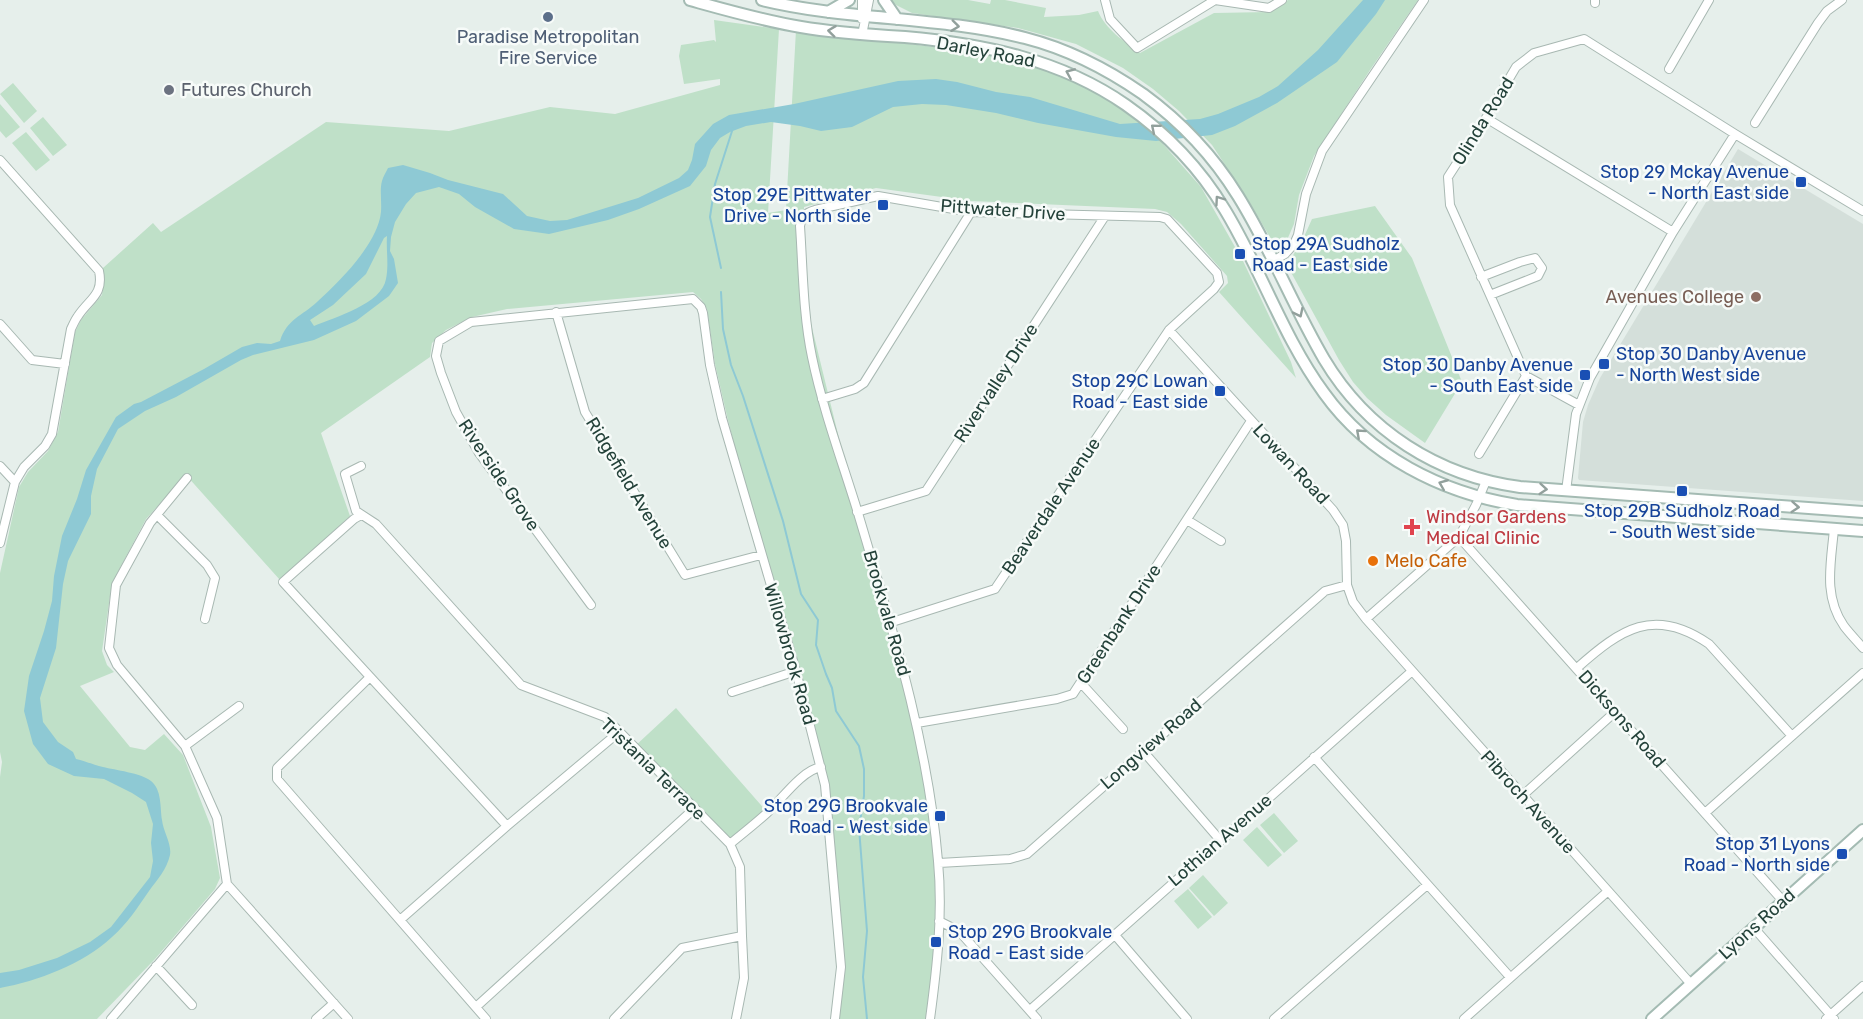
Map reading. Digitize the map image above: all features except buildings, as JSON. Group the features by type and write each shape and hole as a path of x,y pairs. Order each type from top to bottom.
{"main road":[{"name":"Darley Road","path":"690,0 801,27 954,43 1023,56 1078,76 1121,102 1160,131 1186,157 1225,208 1293,341 1327,398 1347,420 1382,451 1434,481 1480,497 1517,505 1863,531"},
{"name":"Darley Road","path":"762,0 828,12 995,32 1044,44 1097,66 1145,96 1187,133 1238,196 1324,360 1344,388 1366,414 1393,437 1416,452 1454,471 1512,486 1863,512"},
{"path":"828,12 849,0"},
{"path":"884,0 897,19"},
{"path":"1560,508 1566,491"},
{"path":"1759,524 1761,505"},
{"name":"Lyons Road","path":"1652,1019 1863,830"}],"street":[{"path":"862,0 864,16"},
{"path":"862,35 868,0"},
{"path":"1105,0 1110,19 1137,48 1215,0 1269,8 1282,0"},
{"path":"1257,270 1290,250 1298,235 1306,194 1322,151 1424,0"},
{"path":"1669,69 1709,0"},
{"path":"1755,123 1818,23 1827,11 1842,0"},
{"name":"Olinda Road","path":"1526,376 1450,205 1448,177 1516,67 1534,53 1584,39 1735,134"},
{"path":"1486,118 1673,232"},
{"path":"1566,491 1573,429 1579,405 1590,378 1673,232 1735,134 1863,211"},
{"path":"0,160 99,271 101,280 99,292 77,317 71,329 52,434 45,446 24,467 15,482 0,543"},
{"name":"Pittwater Drive","path":"806,213 878,196 971,212 1167,219"},
{"path":"822,399 855,389 864,383 971,212"},
{"name":"Brookvale Road","path":"806,213 801,218 800,226 804,295 812,355 822,399 905,674 932,803 939,863 939,921 937,974 930,1019"},
{"name":"Rivervalley Drive","path":"857,512 926,491 1105,216"},
{"name":"Beaverdale Avenue","path":"889,623 995,589 1169,330 1219,282 1217,273 1167,219"},
{"path":"1481,277 1535,258 1542,268 1538,276 1490,295"},
{"name":"Riverside Grove","path":"591,605 480,453 456,412 436,356 439,341 471,322 693,299"},
{"name":"Willowbrook Road","path":"693,299 701,307 703,313 710,365 722,418 796,671 821,767 828,807 840,951 840,988 835,1019"},
{"name":"Ridgefield Avenue","path":"556,312 585,412 685,575 761,555"},
{"path":"0,324 32,360 65,364"},
{"name":"Lowan Road","path":"1169,330 1333,510 1343,525 1346,541 1347,585 1353,602 1366,619"},
{"path":"1479,454 1526,376 1579,405"},
{"name":"Greenbank Drive","path":"917,723 1057,699 1073,694 1251,422"},
{"path":"0,466 15,482"},
{"path":"361,466 345,474 356,511 361,515 283,582 507,826"},
{"path":"188,478 150,523 116,585 109,648 117,665 185,746 217,818 227,884 348,1019"},
{"path":"1366,619 1459,537 1486,481"},
{"path":"157,515 207,565 215,578 205,619"},
{"name":"Tristania Terrace","path":"361,515 376,524 521,686 605,717 730,844 740,867 744,978 736,1019"},
{"path":"1187,520 1221,542"},
{"path":"1834,529 1829,577 1831,597 1845,628 1863,648"},
{"name":"Dicksons Road","path":"1459,537 1784,901"},
{"name":"Longview Road","path":"939,863 1010,859 1027,854 1325,591 1347,585"},
{"name":"Pibroch Avenue","path":"1366,619 1691,984"},
{"path":"1576,668 1605,643 1626,631 1650,625 1672,625 1694,634 1709,644 1792,736"},
{"path":"732,692 796,671"},
{"name":"Lothian Avenue","path":"1030,1010 1411,672"},
{"path":"1705,813 1863,673"},
{"path":"370,677 277,768 277,779 486,1019"},
{"path":"1081,683 1122,729"},
{"path":"185,746 239,706"},
{"path":"1522,795 1615,712"},
{"path":"400,920 619,732"},
{"path":"1143,751 1220,840"},
{"path":"1314,758 1510,977"},
{"path":"730,844 767,812 804,775 821,767"},
{"path":"476,1007 694,808"},
{"path":"111,1019 227,884"},
{"path":"1274,1019 1427,885"},
{"path":"1464,1019 1607,892"},
{"path":"939,921 959,931 1037,1019"},
{"path":"1754,928 1830,1018 1863,986"},
{"path":"1114,934 1187,1019"},
{"path":"614,1019 682,948 742,936"},
{"path":"156,966 192,1005"},
{"path":"316,1019 334,1003"}],"shaded area":[{"name":"Avenues College","path":"1738,149 1863,224 1863,501 1579,480 1578,478 1583,422 1600,378"}],"green space":[{"path":"891,0 968,0 990,4 991,0 1005,0 1046,8 1044,17 1079,15 1098,11 1110,29 1140,53 1214,13 1269,12 1288,0 1418,0 1314,156 1299,195 1294,224 1287,240 1278,251 1212,145 1179,111 1123,68 1076,44 1018,28 912,13"},
{"path":"714,20 779,29 768,213 786,210 796,30 950,49 1015,60 1070,79 1113,103 1156,136 1201,187 1243,261 1291,362 1296,378 1219,292 1228,283 1227,276 1181,224 1167,212 1155,209 971,201 876,188 804,207 804,295 857,512 889,623 932,803 939,921 929,1019 839,1019 845,965 829,783 793,643 741,471 715,364 707,309 693,292 507,309 472,317 446,330 432,343 430,357 321,433 350,516 280,580 186,475 146,519 112,583 102,651 107,665 114,672 80,686 130,747 145,750 164,734 183,755 211,827 220,878 215,889 155,959 97,1019 0,1019 0,777 2,762 0,752 0,573 19,487 28,472 48,451 58,432 75,332 81,320 102,295 103,268 153,223 161,232 326,122 449,131 550,107 615,114 720,85 720,79 684,84 679,56 681,45 714,40 716,42"},
{"path":"13,83 37,111 24,123 0,94"},
{"path":"0,104 20,127 6,138 0,131"},
{"path":"43,117 67,145 53,156 30,128"},
{"path":"26,132 50,160 36,171 12,143"},
{"path":"1375,206 1412,258 1462,382 1425,443 1386,415 1353,382 1287,265 1312,219"},
{"path":"676,708 767,812 730,844 634,747"},
{"path":"1274,813 1298,841 1284,853 1260,825"},
{"path":"1257,827 1282,855 1268,867 1243,840"},
{"path":"1203,875 1228,903 1214,916 1189,888"},
{"path":"1188,889 1212,917 1198,929 1174,901"}],"water":[{"path":"1363,0 1385,0 1337,62 1277,103 1235,126 1212,135 1156,141 1116,137 996,113 946,105 922,104 893,107 852,127 821,131 771,122 746,126 720,138 711,150 706,166 690,186 608,220 549,234 514,229 475,207 459,194 439,187 416,193 395,222 391,237 390,251 394,259 398,283 389,296 356,321 314,340 241,360 176,397 145,411 118,429 97,469 91,496 91,514 68,561 63,584 56,648 40,698 43,722 58,742 73,752 76,759 135,774 147,778 155,785 159,794 170,855 167,865 132,915 100,947 59,970 0,988 0,973 19,970 57,958 90,942 111,927 150,877 153,861 151,843 153,824 146,802 104,779 74,776 48,764 33,744 24,711 29,676 52,601 54,576 62,536 86,470 116,417 134,404 242,347 280,341 291,323 336,284 370,241 380,218 381,185 388,168 403,165 448,180 503,194 527,216 550,221 567,220 638,198 679,178 688,170 695,144 713,124 729,115 794,104 898,81 936,79 1030,97 1120,124 1200,119 1259,97 1278,86 1318,50","holes":["387,236 387,268 383,288 367,302 345,314 314,326 310,320 333,305 366,274"]}],"waterway":[{"path":"721,268 710,217 715,184 733,128"},
{"path":"721,292 723,329 731,365 783,521 801,594 818,620 816,645 832,688 836,711 859,746 864,769 864,796 859,828 867,931 863,977 867,1019"}],"place":[{"name":"Paradise Metropolitan Fire Service","path":"548,17"},
{"name":"Futures Church","path":"169,90"},
{"name":"Stop 29 Mckay Avenue - North East side","path":"1801,182"},
{"name":"Stop 29E Pittwater Drive - North side","path":"883,205"},
{"name":"Stop 29A Sudholz Road - East side","path":"1240,254"},
{"name":"Avenues College","path":"1756,297"},
{"name":"Stop 30 Danby Avenue - North West side","path":"1604,364"},
{"name":"Stop 30 Danby Avenue - South East side","path":"1585,375"},
{"name":"Stop 29C Lowan Road - East side","path":"1220,391"},
{"name":"Stop 29B Sudholz Road - South West side","path":"1682,491"},
{"name":"Windsor Gardens Medical Clinic","path":"1412,527"},
{"name":"Melo Cafe","path":"1373,561"},
{"name":"Stop 29G Brookvale Road - West side","path":"940,816"},
{"name":"Stop 31 Lyons Road - North side","path":"1842,854"},
{"name":"Stop 29G Brookvale Road - East side","path":"936,942"}]}
